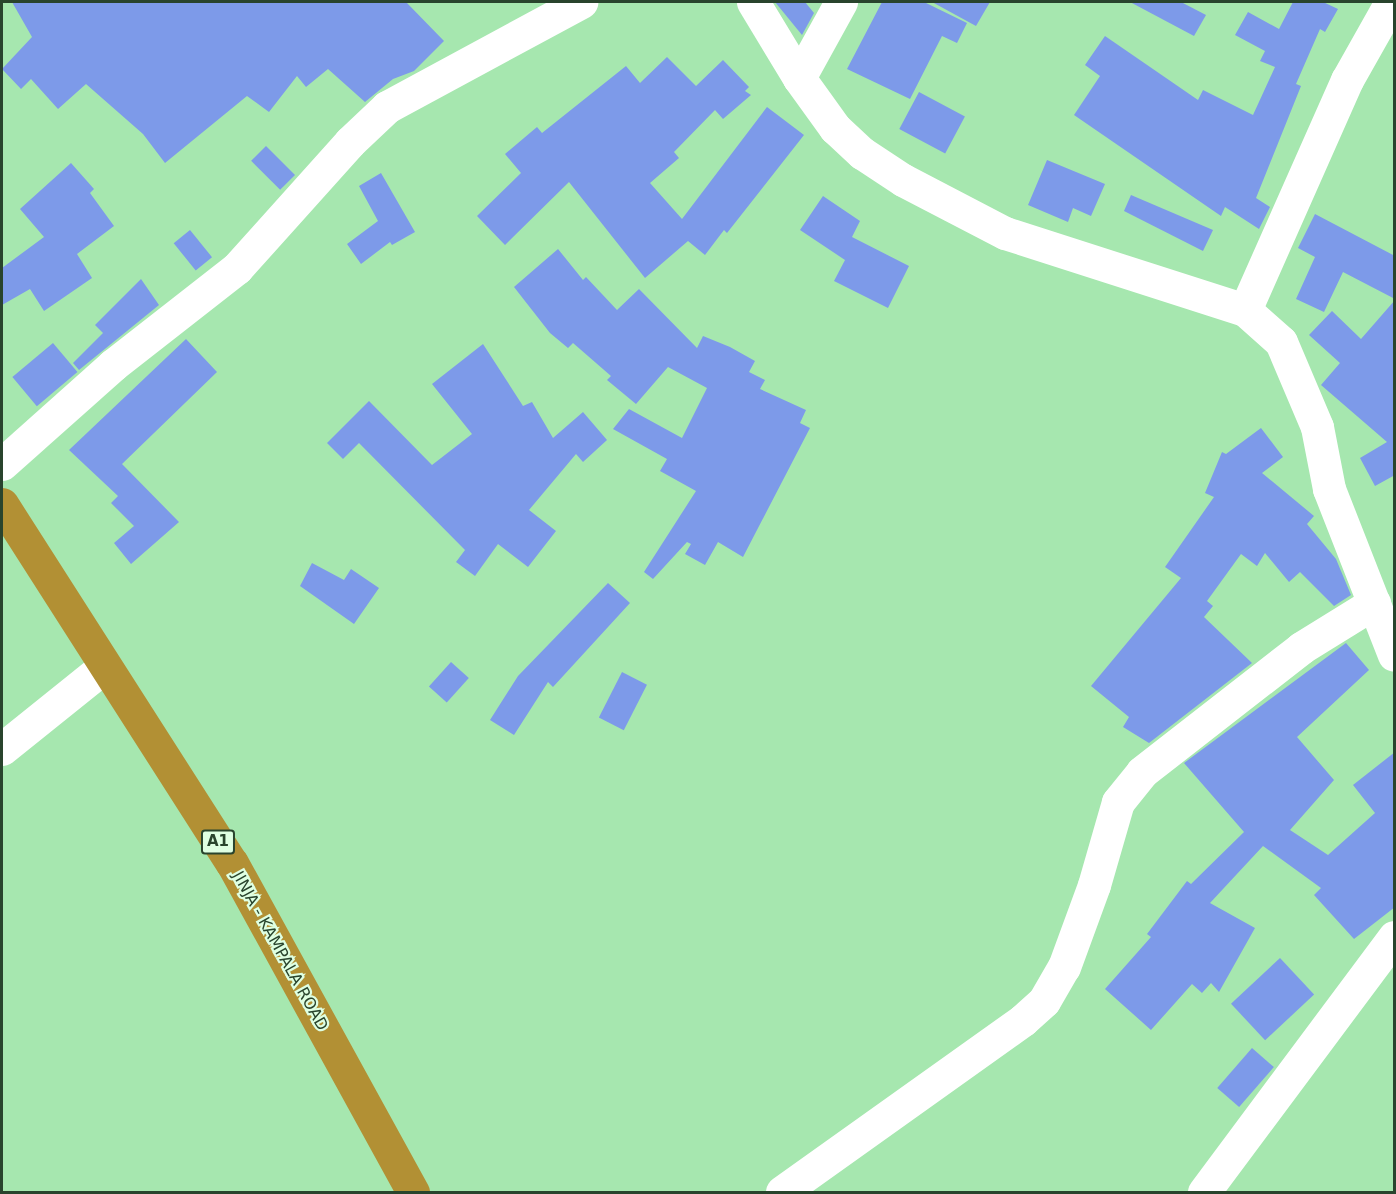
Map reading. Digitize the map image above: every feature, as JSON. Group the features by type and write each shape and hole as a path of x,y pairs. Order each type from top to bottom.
{"highway":[{"name":"JINJA - KAMPALA ROAD","path":"2,504 104,667 232,863 413,1192"}],"street":[{"path":"2,464 113,365 237,268 350,141 387,107 581,2"},
{"path":"753,2 800,78 835,128 862,153 953,208 1005,233 1245,310 1281,342 1317,427 1329,489 1395,656"},
{"path":"800,78 841,2"},
{"path":"1245,310 1347,80 1391,2"},
{"path":"782,1192 1023,1020 1044,1001 1064,967 1095,885 1118,802 1142,772 1301,648 1374,603"},
{"path":"2,748 104,667"},
{"path":"1204,1192 1395,937"}],"building":[{"path":"12,2 406,2 444,41 414,71 393,79 365,102 328,69 306,87 297,76 269,112 247,96 165,163 143,134 86,84 58,109 31,79 21,89 2,69 32,37"},
{"path":"775,2 805,2 814,13 802,35"},
{"path":"882,2 924,2 967,23 957,43 942,36 910,99 847,69"},
{"path":"932,2 990,2 976,26"},
{"path":"1130,2 1181,2 1206,15 1194,36"},
{"path":"1293,2 1323,2 1338,9 1325,32 1320,29 1296,84 1301,86 1256,198 1270,207 1259,229 1225,207 1221,216 1074,115 1100,76 1085,65 1105,36 1198,100 1203,90 1253,115 1275,67 1260,61 1265,51 1235,35 1248,12 1279,29"},
{"path":"667,57 696,86 723,60 749,87 745,91 751,95 723,119 715,110 674,152 679,158 650,183 682,219 767,107 804,135 727,233 724,230 705,255 688,241 645,278 569,182 505,245 477,216 521,173 505,154 537,127 542,133 626,66 640,83"},
{"path":"919,92 965,116 945,153 899,129"},
{"path":"266,146 295,175 280,190 251,161"},
{"path":"1047,160 1105,184 1091,216 1073,208 1068,222 1028,205"},
{"path":"71,163 94,189 90,193 114,226 77,254 92,278 44,311 30,289 2,305 2,268 44,237 20,209"},
{"path":"381,173 415,232 392,245 390,242 361,264 347,244 378,221 359,186"},
{"path":"1131,195 1213,230 1203,251 1124,211"},
{"path":"823,196 860,221 852,237 909,266 888,308 834,281 845,260 800,230"},
{"path":"1315,214 1395,256 1395,299 1343,272 1324,312 1296,299 1315,257 1298,248"},
{"path":"190,230 212,257 196,270 174,243"},
{"path":"558,249 583,280 586,277 617,310 639,289 697,348 703,336 755,361 749,372 765,380 760,389 806,410 800,423 810,428 743,557 718,542 705,565 685,554 691,544 687,542 653,579 644,572 696,491 660,471 667,459 613,429 629,409 682,438 707,388 668,367 636,404 607,380 611,376 573,343 568,348 550,333 514,287"},
{"path":"141,279 159,305 79,370 73,363 103,333 95,325"},
{"path":"1395,300 1395,475 1375,486 1360,458 1387,442 1321,385 1340,363 1309,335 1332,311 1361,339"},
{"path":"186,339 217,372 122,464 179,522 131,564 114,543 134,526 111,503 118,496 69,450"},
{"path":"53,343 77,372 37,406 12,377"},
{"path":"483,344 523,406 532,402 553,438 583,412 607,440 583,462 576,454 529,510 556,531 528,567 498,544 475,576 456,562 465,550 359,443 343,459 327,443 369,401 432,465 472,434 432,384"},
{"path":"1261,428 1283,457 1262,473 1314,516 1307,524 1336,559 1351,595 1334,606 1300,572 1289,582 1265,553 1257,566 1241,554 1207,601 1213,606 1204,617 1252,663 1149,743 1123,727 1129,717 1091,686 1181,578 1165,567 1214,497 1205,493 1222,452 1226,454"},
{"path":"312,563 344,580 351,569 379,588 354,624 300,586"},
{"path":"608,583 630,603 553,687 548,682 514,735 490,720 518,676"},
{"path":"1346,643 1369,670 1297,737 1334,780 1290,830 1328,855 1375,813 1353,785 1395,752 1395,907 1354,939 1314,895 1321,888 1263,846 1210,903 1255,928 1219,992 1211,983 1202,993 1192,984 1151,1030 1105,989 1151,937 1147,934 1187,881 1191,884 1244,832 1184,763"},
{"path":"451,662 469,678 447,703 429,687"},
{"path":"622,672 647,685 624,730 599,717"},
{"path":"1280,958 1314,995 1265,1040 1231,1004"},
{"path":"1252,1048 1274,1067 1239,1107 1217,1088"}]}
